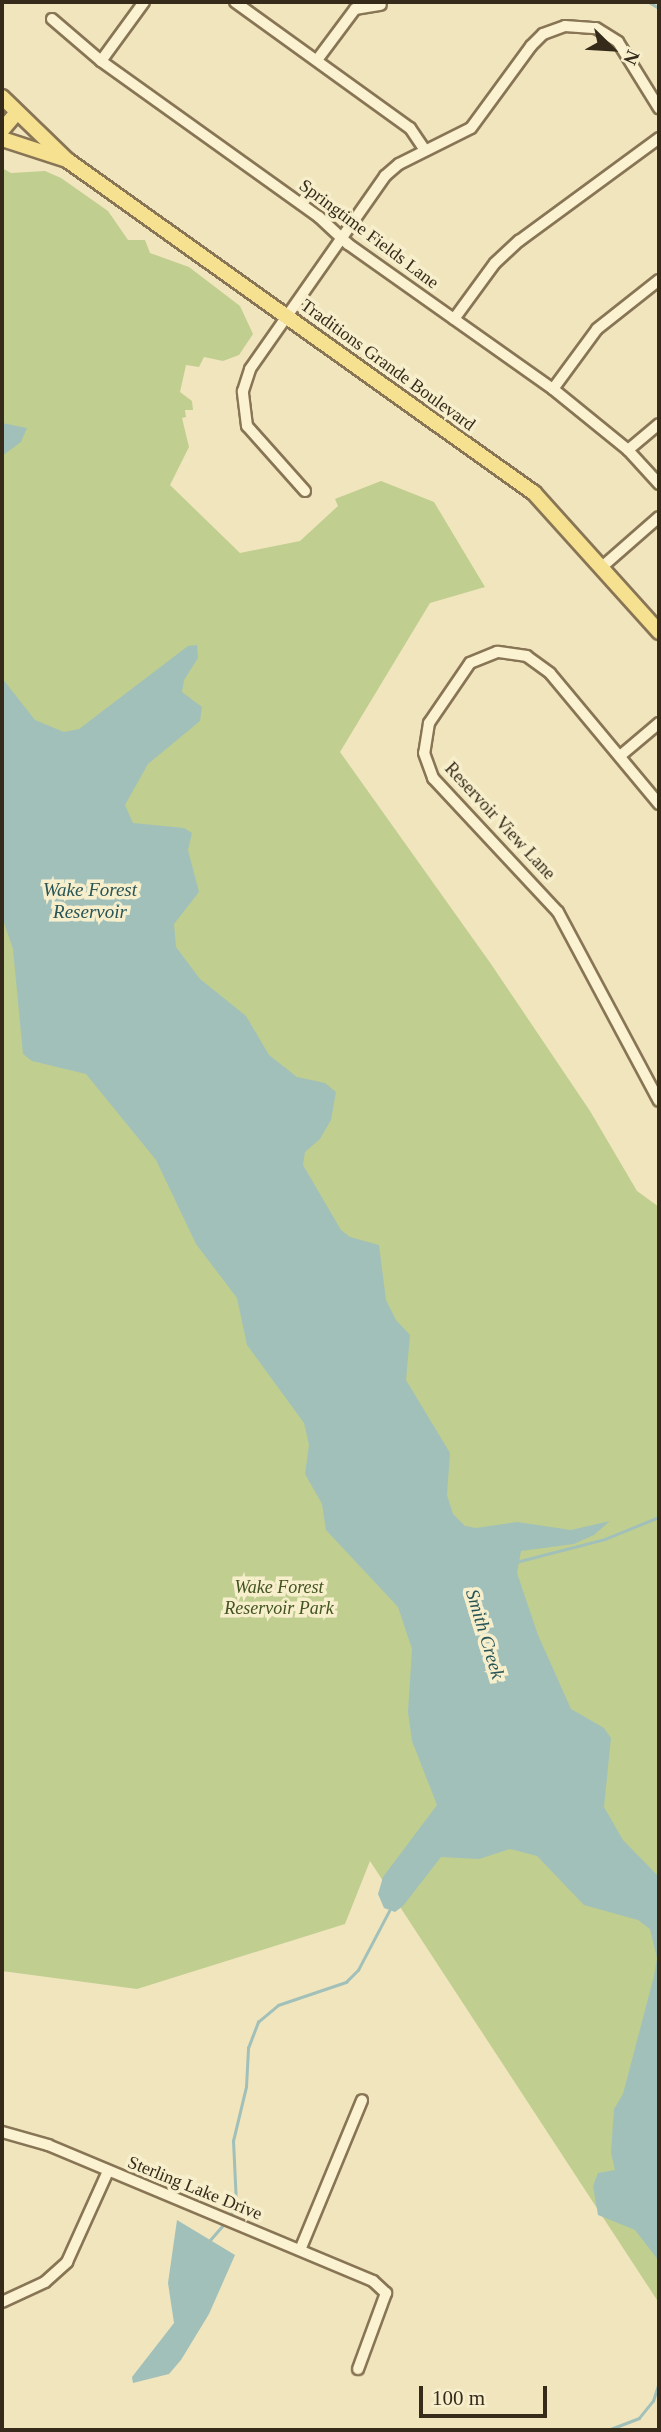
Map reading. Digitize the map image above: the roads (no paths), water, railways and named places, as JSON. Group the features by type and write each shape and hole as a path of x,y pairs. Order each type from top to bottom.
{"main road":[{"name":"Traditions Grande Boulevard","path":"2,97 67,160 534,493 603,566 659,632"},
{"path":"2,130 17,112"},
{"name":"Traditions Grande Boulevard","path":"2,139 67,160"}],"street":[{"path":"101,61 144,2"},
{"path":"235,2 414,131 425,150"},
{"path":"317,60 355,9 381,5"},
{"name":"Springtime Fields Lane","path":"52,19 101,61 553,389 628,450 659,484"},
{"path":"305,491 247,426 244,407 250,369 384,176 425,150 459,137 478,123 531,46 543,34 565,26 596,29 618,41 659,108"},
{"path":"454,319 495,263 519,241 659,138"},
{"path":"553,389 597,329 659,280"},
{"path":"628,450 659,424"},
{"path":"603,566 659,517"},
{"name":"Reservoir View Lane","path":"659,804 542,665 509,652 488,654 462,670 432,715 424,742 433,778 565,923 659,1101"},
{"path":"620,757 659,723"},
{"path":"300,2250 362,2100"},
{"name":"Sterling Lake Drive","path":"2,2132 48,2145 373,2281 386,2293 358,2369"},
{"path":"2,2302 45,2282 67,2262 108,2171"}],"water":[{"path":"2,423 27,428 21,442 2,456"},
{"name":"Wake Forest Reservoir","path":"197,645 198,658 184,680 182,692 202,707 200,721 148,764 125,805 133,823 184,828 192,833 188,850 199,892 174,924 176,947 200,979 246,1016 269,1055 297,1077 325,1083 336,1092 331,1120 320,1139 305,1152 303,1165 341,1230 350,1237 379,1245 386,1300 396,1320 410,1335 406,1380 450,1453 447,1495 453,1514 465,1526 476,1528 517,1522 571,1530 610,1521 594,1535 574,1544 521,1551 517,1573 538,1635 571,1709 604,1728 611,1738 604,1807 623,1840 659,1877 659,2261 635,2230 598,2215 593,2186 598,2173 615,2170 611,2153 614,2109 623,2094 657,1958 650,1929 638,1920 584,1905 537,1856 510,1849 479,1859 441,1857 403,1906 395,1912 384,1908 378,1894 383,1877 437,1805 412,1741 408,1712 412,1649 398,1607 326,1530 322,1504 305,1474 309,1445 304,1423 247,1345 237,1298 196,1244 156,1160 86,1074 32,1061 23,1054 13,949 2,917 2,678 35,720 64,732 79,729 188,646"},
{"path":"177,2220 235,2255 209,2314 181,2360 169,2374 133,2383 132,2377 174,2323 168,2283"}],"waterway":[{"path":"649,2 659,8"},
{"name":"Smith Creek","path":"516,1562 605,1539 659,1517"},
{"path":"230,2216 236,2204 233,2141 246,2087 248,2048 258,2022 278,2005 346,1982 358,1970 389,1911"},
{"path":"210,2240 224,2224"},
{"path":"608,2430 639,2418 653,2401 659,2382"}],"park label":[{"name":"Wake Forest Reservoir Park","path":"279,1598"}]}
